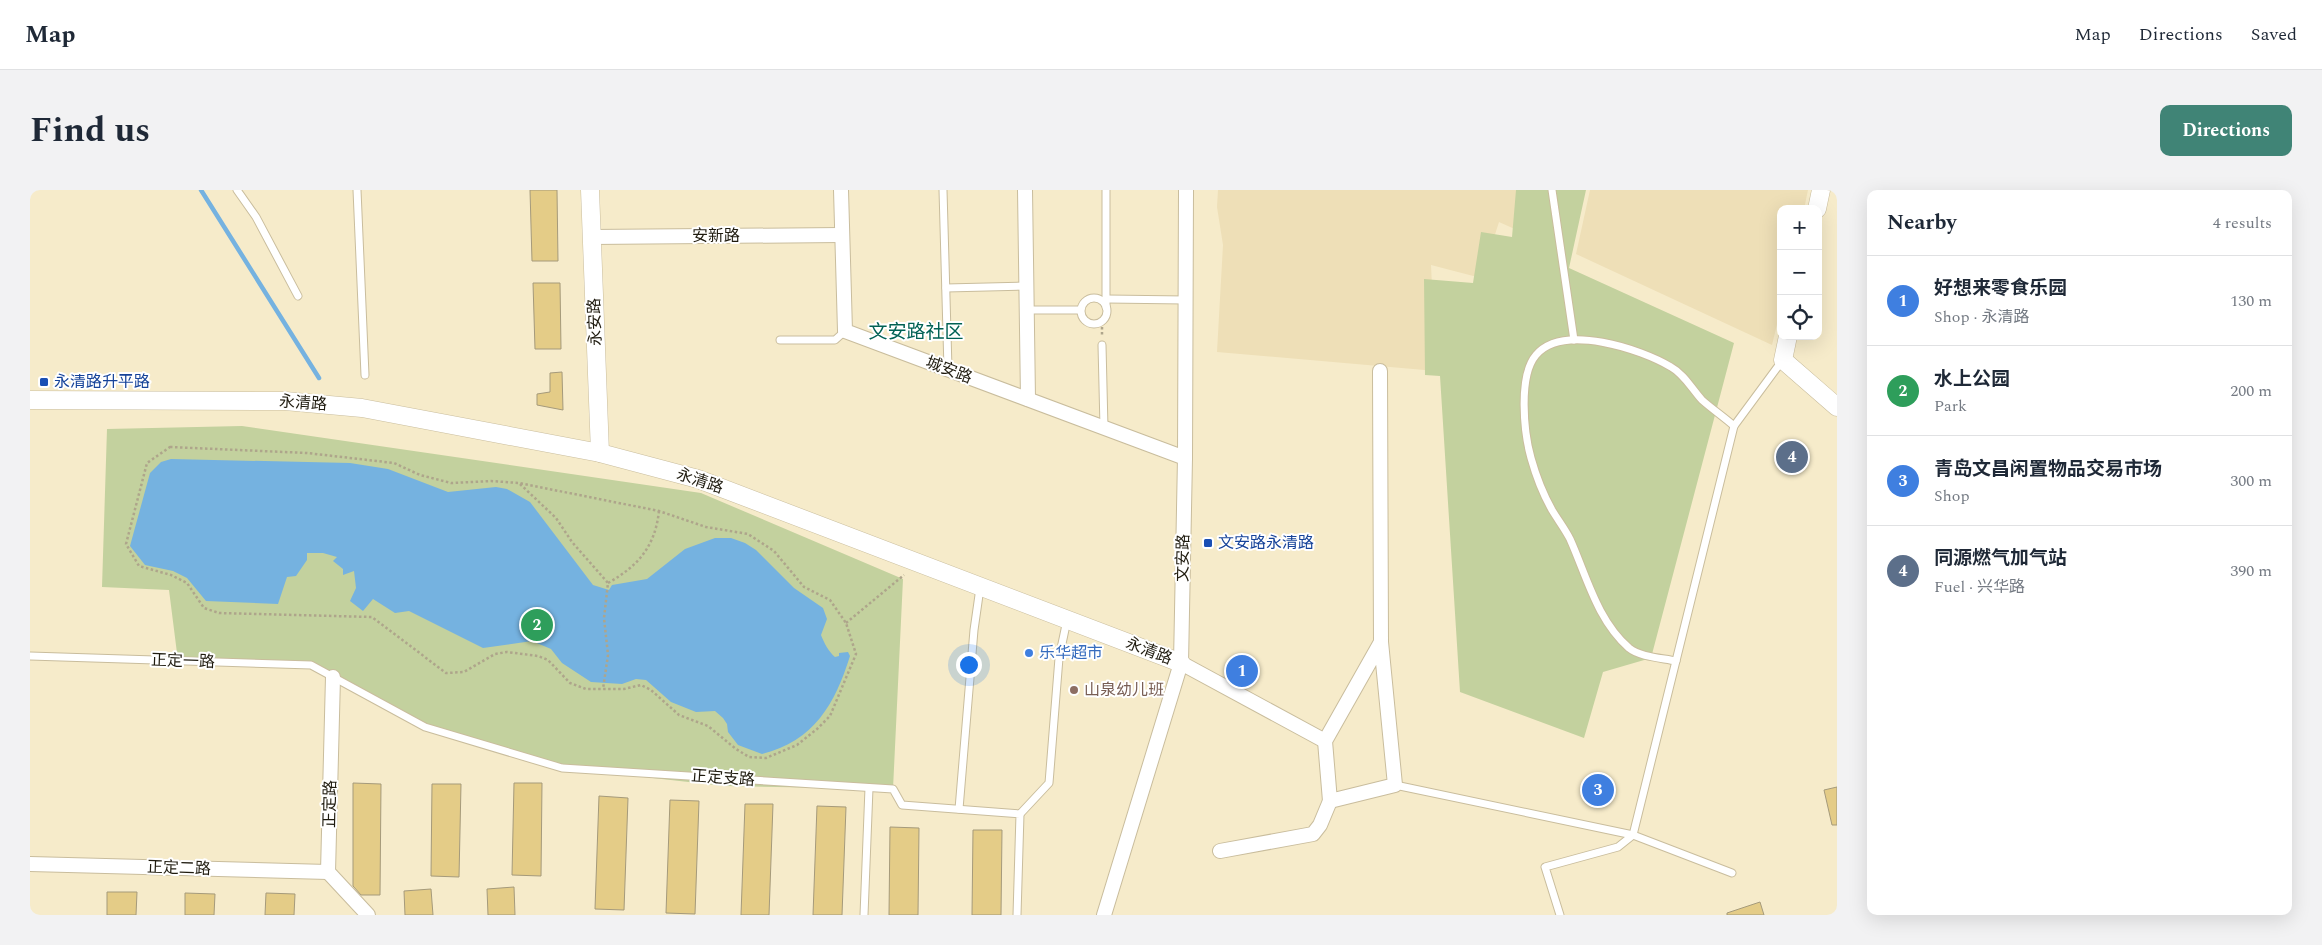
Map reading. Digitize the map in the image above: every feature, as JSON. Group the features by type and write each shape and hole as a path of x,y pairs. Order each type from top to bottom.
{"street":[{"name":"永安路","path":"590,190 600,453"},
{"path":"841,190 845,331"},
{"path":"1025,190 1028,399"},
{"name":"文安路","path":"1104,915 1181,663 1185,458 1186,190"},
{"path":"1818,205 1821,190"},
{"name":"安新路","path":"591,236 841,235"},
{"name":"城安路","path":"845,331 1185,458"},
{"path":"1787,340 1783,360 1837,406"},
{"path":"1330,801 1394,784 1381,642 1380,371"},
{"name":"永清路","path":"30,400 285,401 362,408 600,453 698,479 1181,663 1325,741"},
{"path":"1220,852 1313,834 1320,825 1330,801 1325,741 1381,642"},
{"name":"正定路","path":"328,872 333,677"},
{"name":"正定二路","path":"30,864 328,872"},
{"path":"328,872 368,915"}],"lane":[{"path":"237,190 256,217 298,296"},
{"path":"357,190 365,375"},
{"path":"943,190 948,369"},
{"path":"1106,190 1106,303 1105,319 1098,324 1085,322 1080,310 1084,302 1092,298 1106,303 1186,300"},
{"path":"1552,190 1574,340"},
{"path":"946,288 1026,286"},
{"path":"1026,310 1080,310"},
{"path":"780,340 835,340 845,331"},
{"path":"1676,662 1636,652 1612,630 1601,614 1569,538 1538,483 1526,432 1525,380 1535,356 1542,349 1555,343 1574,340 1610,345 1639,353 1671,367 1704,401 1734,426"},
{"path":"1102,345 1104,428"},
{"path":"1560,915 1545,867 1618,847 1633,836 1734,426 1783,360"},
{"path":"959,809 974,630 980,586"},
{"path":"1017,915 1020,814 1049,783 1059,658 1067,619"},
{"name":"正定一路","path":"30,656 311,665 333,677"},
{"name":"正定支路","path":"333,677 425,727 562,768 893,789 902,805 1020,814"},
{"path":"1394,784 1633,836 1732,873"},
{"path":"864,915 869,788"}],"path":[{"path":"170,447 308,453 394,463 420,475 451,483 491,481 519,483 658,511 706,527 748,534 774,551 804,587 830,600 846,623 856,654 830,716 797,745 766,758 749,757 708,726 679,715 651,690 641,686 624,689 586,689 570,683 548,660 538,656 507,652 495,654 464,672 446,673 372,617 219,613 212,611 204,608 187,583 171,575 139,566 126,544 147,463 170,447"},
{"path":"519,483 556,518 572,542 608,583 604,618 608,655 604,689"},
{"path":"608,583 626,572 643,556 657,526 658,511"},
{"path":"846,623 919,563"}],"shaded area":[{"path":"1218,190 1531,190 1535,238 1499,222 1481,278 1431,265 1436,371 1217,352 1223,245 1217,207"},
{"path":"1590,190 1808,190 1805,205 1777,205 1777,324 1772,345 1576,254"}],"green space":[{"path":"1516,190 1586,190 1569,268 1734,343 1651,658 1603,672 1584,738 1460,692 1440,376 1425,375 1424,279 1473,283 1481,232 1512,237"},
{"path":"242,426 701,493 903,579 893,789 724,786 555,767 425,727 311,665 178,661 169,590 102,587 107,429"}],"water":[{"path":"171,459 350,463 388,469 448,492 496,487 507,489 530,502 593,585 609,590 612,585 647,579 685,549 715,538 731,538 745,543 756,550 794,588 823,608 827,619 821,635 825,644 835,657 839,656 839,653 848,652 850,656 837,690 820,718 796,740 762,754 738,745 728,732 727,724 723,718 715,711 696,712 671,702 646,680 636,679 622,684 591,682 562,663 551,649 532,641 483,648 409,611 395,613 373,599 363,611 350,601 356,588 354,571 343,575 343,569 333,561 337,557 323,553 307,553 307,560 296,576 287,577 278,604 206,601 187,578 173,571 145,565 130,546 150,473 161,462"}],"building":[{"path":"530,190 557,190 558,261 532,261"},
{"path":"533,283 560,283 561,349 535,349"},
{"path":"562,372 563,410 537,405 537,394 550,392 550,373"},
{"path":"353,783 381,784 380,895 361,895 353,886"},
{"path":"514,783 542,783 541,876 512,875"},
{"path":"432,784 461,784 459,877 431,876"},
{"path":"1837,787 1837,825 1832,825 1824,790"},
{"path":"599,796 628,798 624,910 595,909"},
{"path":"670,800 699,801 695,914 666,913"},
{"path":"745,804 773,804 769,915 741,915"},
{"path":"817,806 846,807 842,915 813,915"},
{"path":"890,827 919,828 918,915 889,915"},
{"path":"973,830 1002,830 1001,915 972,915"},
{"path":"514,887 515,915 488,915 487,889"},
{"path":"431,889 433,915 405,915 404,891"},
{"path":"107,892 137,892 136,915 107,915"},
{"path":"185,893 215,894 214,915 185,915"},
{"path":"266,893 295,894 294,915 265,915"},
{"path":"1760,902 1764,915 1727,915 1727,913"}],"waterway":[{"path":"201,190 319,378"}],"place":[{"name":"永清路升平路","path":"44,382"},
{"name":"同源燃气加气站","path":"1792,457"},
{"name":"文安路永清路","path":"1208,543"},
{"name":"水上公园","path":"537,625"},
{"name":"乐华超市","path":"1029,653"},
{"name":"好想来零食乐园","path":"1242,671"},
{"name":"山泉幼儿班","path":"1074,690"},
{"name":"青岛文昌闲置物品交易市场","path":"1598,790"}],"district":[{"name":"文安路社区","path":"916,332"}]}
